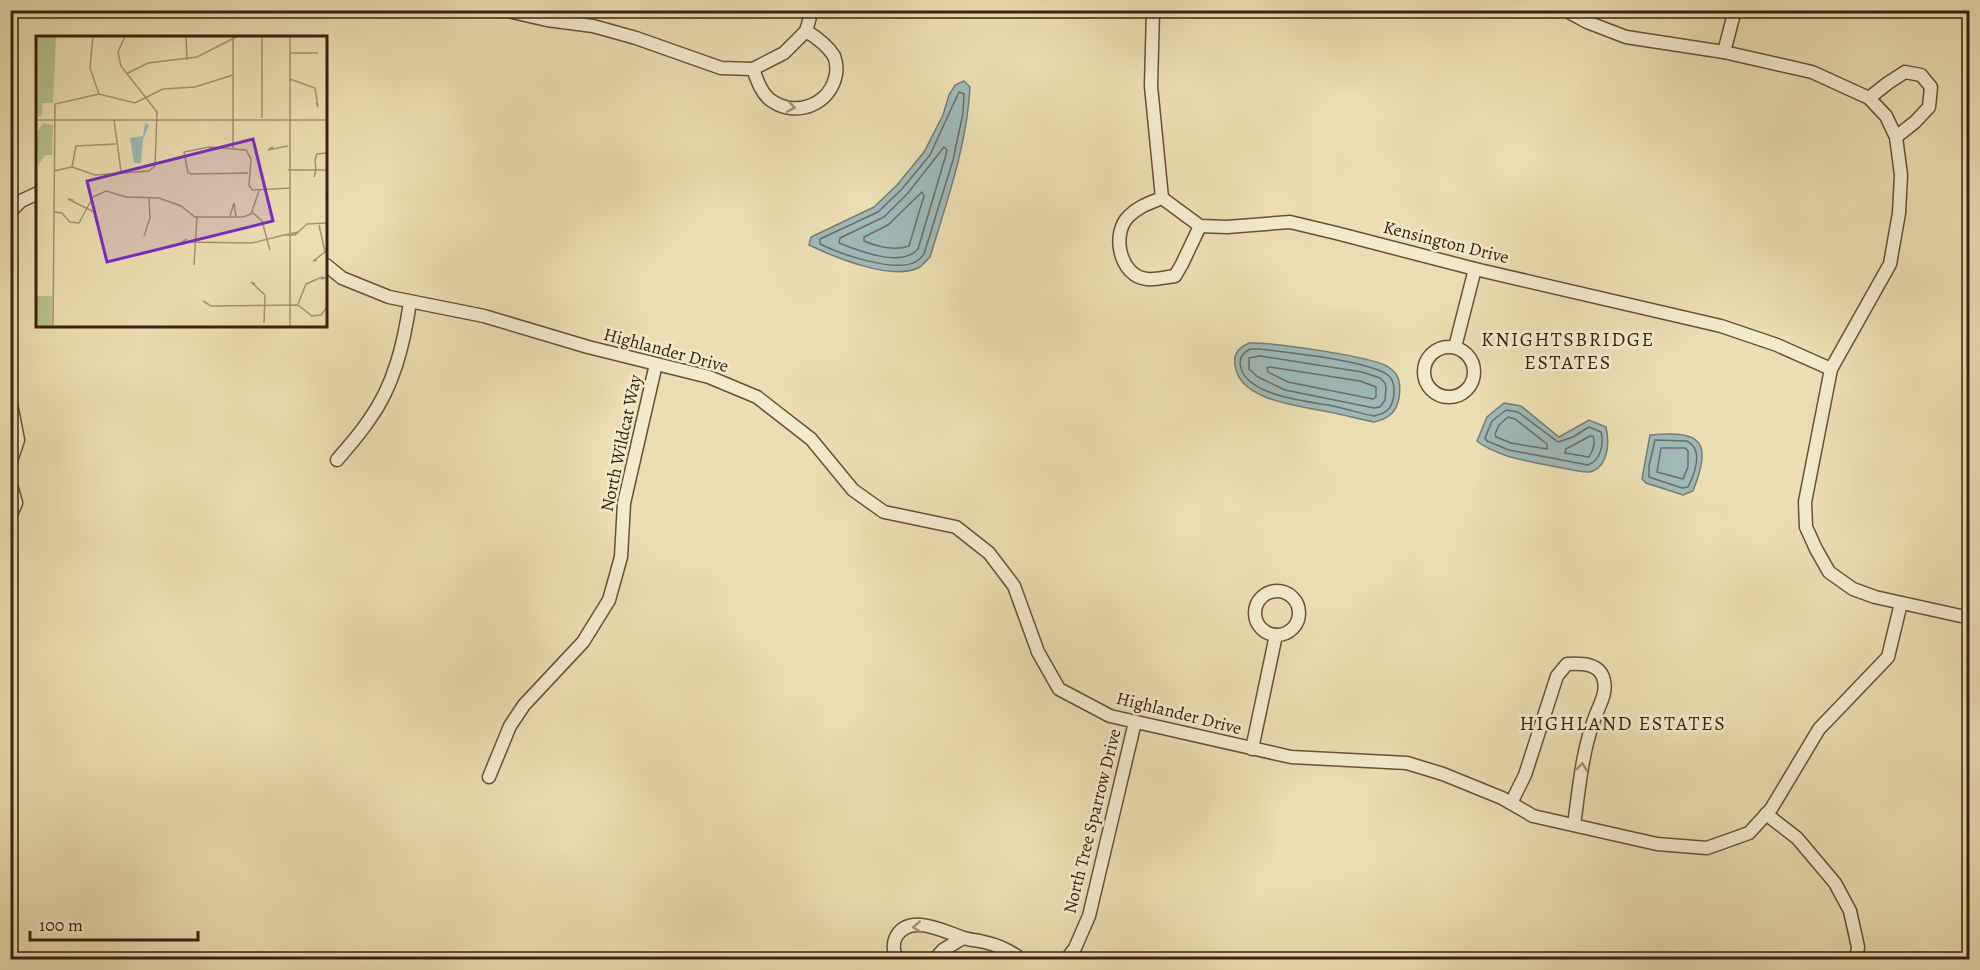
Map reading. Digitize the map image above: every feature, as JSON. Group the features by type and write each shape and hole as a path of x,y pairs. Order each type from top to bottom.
{"street":[{"path":"504,10 547,20 593,26 636,38 721,68 753,69 784,53 806,31 812,10"},
{"path":"1153,10 1151,86 1162,198 1200,226 1175,276 1145,279 1127,268 1121,257 1119,238 1127,217 1142,205 1162,198"},
{"path":"1565,10 1598,27 1626,37 1724,52 1812,72 1869,98 1886,116 1896,136 1901,175 1899,213 1890,264 1831,369 1805,502 1806,526 1829,572 1853,589 1901,603 1970,618"},
{"path":"1724,52 1735,10"},
{"path":"753,69 761,89 770,100 788,108 806,109 824,99 834,83 835,57 821,41 806,31"},
{"path":"1869,98 1905,72 1921,75 1931,87 1929,107 1916,122 1896,136"},
{"path":"10,212 21,201 36,194"},
{"name":"Kensington Drive","path":"1200,226 1227,227 1290,222 1475,269 1721,326 1777,345 1831,369"},
{"name":"Highlander Drive","path":"327,266 342,278 389,297 484,316 588,347 709,377 757,398 811,438 852,490 884,513 956,527 989,553 1014,586 1038,652 1059,689 1110,716 1291,757 1407,763 1443,774 1511,803 1533,816 1657,844 1707,848 1749,832 1772,808 1819,729 1888,657 1901,603"},
{"path":"1455,347 1475,269"},
{"path":"337,460 370,420 386,391 406,330 410,302"},
{"path":"1455,347 1473,363 1474,379 1464,392 1457,396 1441,396 1428,385 1424,369 1427,361 1438,350 1455,347"},
{"name":"North Wildcat Way","path":"489,777 510,726 524,705 583,642 609,600 621,557 624,503 656,364"},
{"path":"10,399 18,440 10,464"},
{"path":"10,481 16,503 10,518"},
{"path":"1252,749 1276,635"},
{"path":"1511,803 1525,775 1557,676 1567,664 1584,662 1599,671 1604,681 1604,689 1587,739 1574,825"},
{"name":"North Tree Sparrow Drive","path":"1066,960 1075,948 1089,916 1134,722"},
{"path":"1766,814 1797,838 1835,883 1850,911 1858,947 1856,960"},
{"path":"897,960 894,951 895,940 902,929 909,927 935,927 963,938 985,942 1010,951 1022,960"},
{"path":"934,960 943,950 963,938"}],"water":[{"path":"964,81 970,87 961,152 930,257 920,267 895,272 848,261 809,245 811,237 874,207 897,185 924,152 955,85"},
{"path":"1249,343 1319,350 1361,358 1387,366 1395,373 1399,381 1396,408 1387,417 1374,422 1288,404 1259,394 1247,387 1239,377 1235,365 1238,351"},
{"path":"1504,403 1521,406 1559,437 1589,420 1606,427 1607,449 1602,464 1590,472 1575,470 1507,456 1484,446 1477,441 1487,417"},
{"path":"1650,435 1682,435 1698,443 1702,450 1702,461 1693,491 1683,495 1646,483 1642,479"}],"district":[{"name":"KNIGHTSBRIDGE ESTATES","path":"1568,350"},
{"name":"HIGHLAND ESTATES","path":"1623,723"}]}
